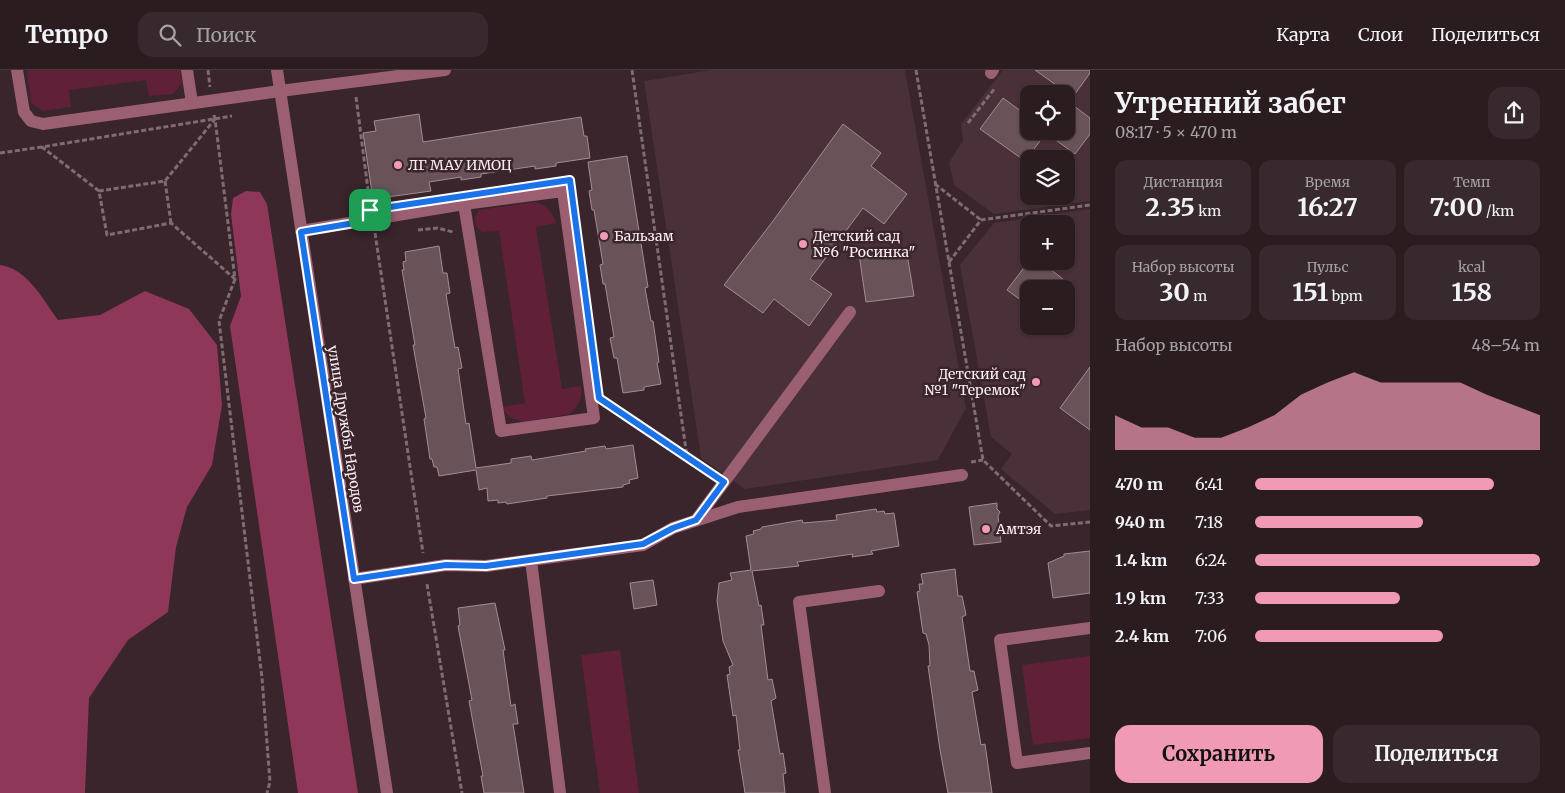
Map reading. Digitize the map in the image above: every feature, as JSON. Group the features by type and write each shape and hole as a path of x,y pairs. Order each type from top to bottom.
{"street":[{"path":"18,70 24,112 31,121 42,124 445,70"},
{"path":"187,70 192,103"},
{"name":"улица Дружбы Народов","path":"276,70 387,793"},
{"path":"301,232 464,204 563,191 594,418 501,432 464,204"},
{"path":"696,520 850,312"},
{"path":"354,579 446,565 486,566 643,544 673,528 738,507 963,469"},
{"path":"530,560 560,793"},
{"path":"824,793 799,602 879,591"},
{"path":"1090,628 1000,640 1017,763 1090,753"}],"path":[{"path":"632,70 687,458"},
{"path":"916,70 983,460 1051,526 1090,522"},
{"path":"354,82 372,220 425,568 462,793"},
{"path":"968,124 998,85"},
{"path":"0,153 215,119"},
{"path":"99,191 165,181 215,119"},
{"path":"215,119 235,279 219,321 262,678 270,782 267,793"},
{"path":"42,147 99,191 107,235 171,223"},
{"path":"165,181 171,223 235,279"},
{"path":"935,184 981,220"},
{"path":"948,262 981,220 1090,205"},
{"path":"607,403 724,482"},
{"path":"963,469 983,460"}],"shaded area":[{"path":"27,70 180,70 182,83 173,94 149,96 146,80 69,90 71,107 43,111 31,103"},
{"name":"Детский сад №6 \"Росинка\"","path":"711,70 905,70 966,408 938,460 745,489 701,458 644,81"},
{"path":"1003,70 1090,70 1090,201 1075,203 1075,150 1020,150 1020,205 1060,205 994,214 954,185 949,162 963,141 961,124"},
{"path":"246,191 260,192 267,204 358,793 298,793 230,326 241,296 231,214 233,198"},
{"path":"535,202 548,210 556,223 536,227 562,389 581,386 581,398 570,414 523,422 509,417 501,407 525,403 499,231 482,232 477,227 475,219 479,210"},
{"name":"Детский сад №1 \"Теремок\"","path":"1090,209 1090,510 1055,514 1001,469 1012,454 991,437 960,265 994,223 1020,219 1020,270 1075,270 1075,215 1049,215"},
{"path":"0,265 10,267 27,279 41,295 58,320 100,315 145,291 189,309 217,345 222,405 212,465 187,507 176,547 168,612 128,640 89,698 85,793 0,793"},
{"path":"620,650 639,793 600,793 581,655"},
{"path":"1090,656 1090,738 1033,745 1022,665"}],"building":[{"path":"1035,70 1090,70 1090,73 1075,94 1075,85 1056,85"},
{"path":"1003,98 1020,110 1020,140 1041,140 1033,150 1020,150 1020,157 980,129"},
{"path":"1075,107 1090,118 1090,134 1075,154 1075,150 1069,150 1056,140 1075,140"},
{"path":"419,114 423,142 581,117 584,136 587,136 590,158 556,163 556,166 535,169 535,166 481,174 481,177 461,180 461,177 429,182 431,191 373,199 363,133 376,131 374,121"},
{"path":"843,124 881,153 871,166 907,194 884,224 863,208 810,279 832,294 809,326 774,299 763,313 724,285"},
{"path":"627,156 648,287 645,288 651,321 653,321 661,384 644,387 644,390 623,393 617,358 614,358 610,338 614,337 605,284 603,284 600,265 603,264 589,191 592,190 588,162"},
{"path":"439,246 443,273 447,273 450,293 446,294 455,348 458,347 462,368 458,369 466,424 469,423 476,468 511,463 511,459 531,456 532,460 605,446 606,449 633,445 638,478 629,480 630,483 623,485 623,487 547,496 547,498 507,504 506,502 498,503 498,500 488,501 487,488 479,490 476,470 439,476 437,467 434,467 432,459 430,459 424,419 426,418 402,270 404,270 403,262 406,261 405,252"},
{"path":"906,248 914,296 866,302 859,254"},
{"path":"1022,270 1051,270 1064,280 1020,280 1020,299 1007,290"},
{"path":"1090,367 1090,430 1060,408"},
{"name":"Амтэя","path":"997,503 997,509 1000,512 998,516 1001,542 974,545 969,507"},
{"path":"876,509 877,512 884,511 885,514 894,513 899,546 871,551 873,554 852,557 853,554 797,562 799,566 752,571 759,606 761,605 764,625 761,625 768,680 772,679 776,698 771,701 780,754 783,753 786,773 783,774 785,793 745,793 738,750 740,750 736,715 733,716 727,675 730,674 729,667 733,665 723,641 717,601 719,583 732,580 730,573 751,570 746,536 754,534 753,531 762,527 802,520 803,523 837,520 836,515"},
{"path":"1090,551 1090,593 1053,598 1048,563 1064,556 1064,554"},
{"path":"955,569 958,596 962,596 966,615 962,617 970,671 974,671 978,690 972,692 981,745 985,744 992,793 948,793 940,750 928,666 930,666 929,645 926,634 923,633 917,592 920,591 919,584 923,584 921,574"},
{"path":"653,580 657,605 634,609 630,583"},
{"path":"495,603 505,650 503,650 511,706 515,704 518,724 513,724 524,793 484,793 481,776 483,776 469,701 472,700 458,626 460,625 458,608"}],"place":[{"name":"ЛГ МАУ ИМОЦ","path":"398,165"},
{"name":"Бальзам","path":"604,236"},
{"name":"Детский сад №6 \"Росинка\"","path":"803,244"},
{"name":"Детский сад №1 \"Теремок\"","path":"1036,382"},
{"name":"Амтэя","path":"986,529"}],"route":[{"path":"570,180 599,398 724,482 696,520 673,528 643,544 486,566 446,565 354,579 301,232 372,220 370,210 570,180"}]}
